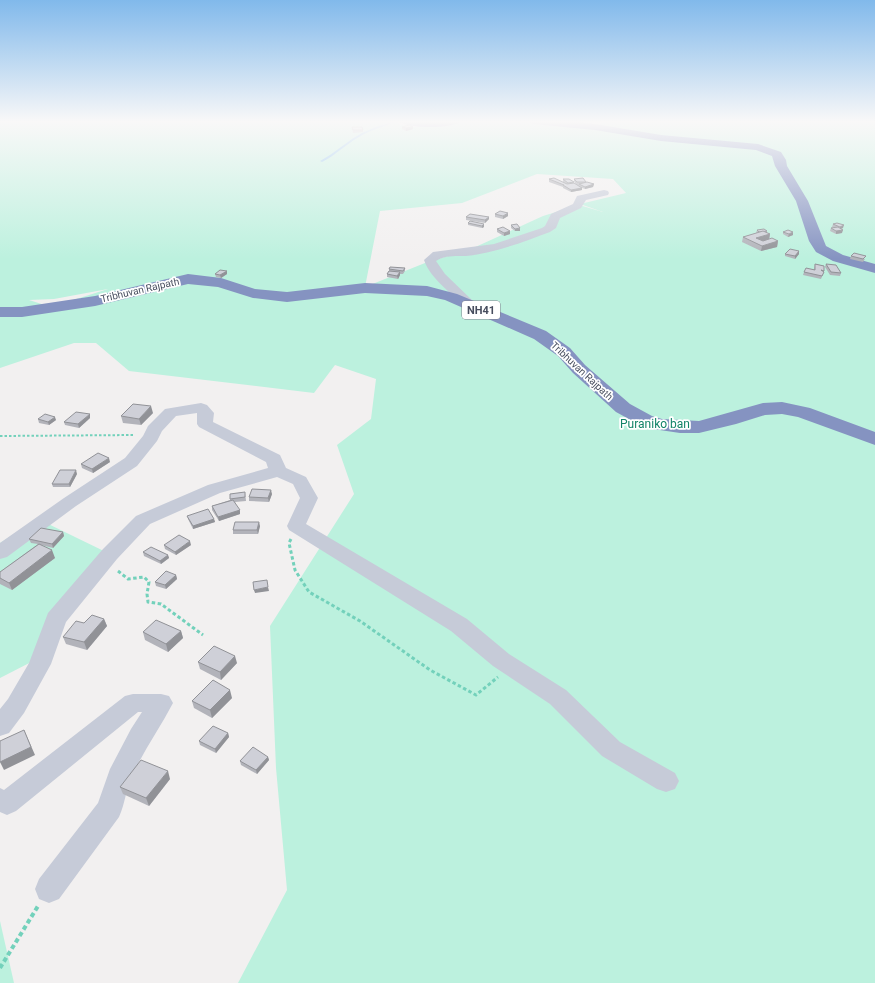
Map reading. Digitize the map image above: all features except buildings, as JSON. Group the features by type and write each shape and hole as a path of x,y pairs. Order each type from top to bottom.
{"highway":[{"path":"782,167 802,201 816,241 821,248 838,258 875,268"},
{"name":"Tribhuvan Rajpath","path":"50,307 124,295 171,282 188,279 221,283 253,293 287,297 365,288 427,291 451,297 540,335 564,352 579,369 623,408 645,420 660,425 699,427 729,420 763,409 782,408 802,412 875,439"},
{"name":"NH41","path":"0,301 50,307"},
{"name":"NH41","path":"0,312 22,312 50,307"}],"street":[{"path":"469,305 462,295 433,269 430,260 437,256 449,253 468,252 501,245 546,230 550,228 555,216 580,204 581,198 604,193"},
{"path":"0,552 88,490 131,462 151,437 154,429 170,412 201,408 206,413 205,424 222,434 250,446 274,459 278,471"},
{"path":"0,726 16,706 40,664 56,619 110,554 143,520 214,489 278,471 300,481 309,498 296,526 342,555 395,584 459,625 511,666 558,697 611,749 666,782"},
{"path":"0,800 7,803 89,736 133,703 161,703 140,736 119,777 110,809 49,888"}],"path":[{"path":"0,436 114,436 129,434 151,437"},
{"path":"296,526 289,543 295,570 309,592 360,622 430,670 476,695 511,666"},
{"path":"110,554 117,559 116,568 121,574 128,579 144,577 149,582 149,589 146,596 148,602 161,604 203,635"},
{"path":"0,968 49,888"}],"green space":[{"name":"Puraniko ban","path":"0,167 875,167 875,983 238,983 287,890 276,768 270,626 354,494 337,445 371,419 376,379 335,365 314,393 129,371 96,343 74,343 0,368","holes":["537,174 613,179 626,193 580,204 603,212 579,205 543,216 471,249 425,263 365,287 380,211 462,203","108,289 51,307 29,300 54,299"]},
{"path":"38,519 110,554 43,656 0,678 0,543"},
{"path":"0,921 14,983 0,983"}]}
